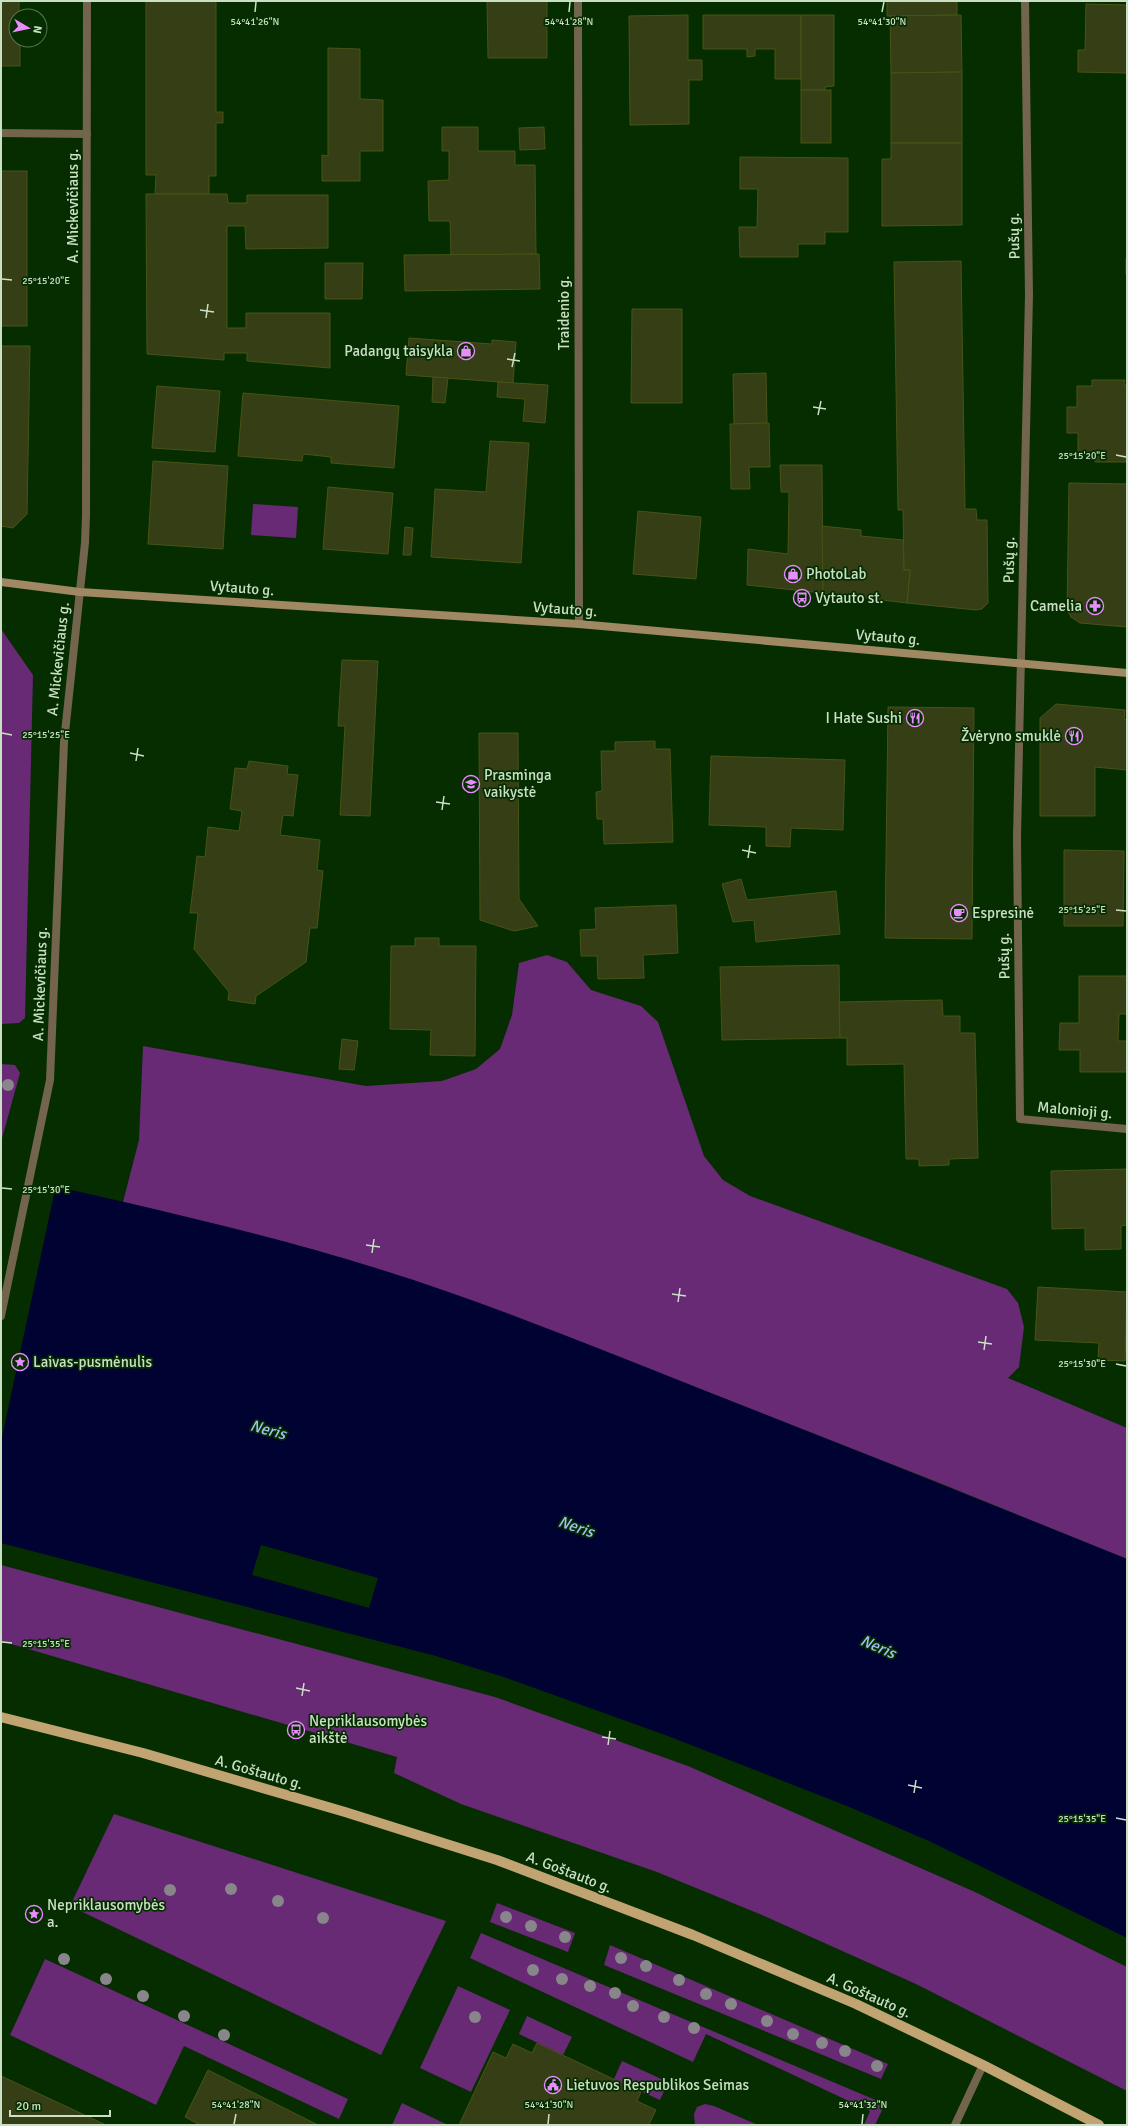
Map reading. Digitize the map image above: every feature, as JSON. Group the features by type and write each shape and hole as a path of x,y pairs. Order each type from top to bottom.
{"main road":[{"name":"A. Goštauto g.","path":"1,1717 143,1753 345,1812 496,1860 693,1935 856,2004 983,2064 1099,2125"}],"street":[{"name":"A. Mickevičiaus g.","path":"1,1316 47,1101 50,1080 64,742 80,592 86,515 87,1"},
{"name":"Traidenio g.","path":"578,1 579,624"},
{"name":"Pušų g.","path":"1020,1119 1017,838 1029,295 1025,1"},
{"path":"1,133 87,134"},
{"name":"Vytauto g.","path":"1,582 80,592 579,624 1020,662 1127,673"},
{"name":"Malonioji g.","path":"1020,1119 1127,1129"},
{"path":"955,2125 983,2064"}],"shaded area":[{"path":"253,504 298,507 296,538 251,535"},
{"path":"1,629 33,675 25,1018 19,1023 1,1024"},
{"path":"547,955 567,962 591,990 641,1006 658,1022 704,1156 723,1180 750,1196 1007,1289 1018,1303 1024,1327 1019,1367 1008,1378 1127,1428 1127,1559 932,1480 558,1333 433,1287 311,1249 123,1202 139,1140 143,1046 366,1086 442,1081 476,1069 500,1049 512,1015 519,963"},
{"path":"1,1064 15,1065 20,1073 1,1142"},
{"path":"1,1565 495,1697 688,1766 975,1892 1127,1967 1127,2091 916,1984 762,1915 657,1872 461,1804 394,1773 397,1757 1,1641"},
{"path":"114,1814 446,1921 381,2055 70,1906"},
{"path":"497,1903 575,1933 568,1952 490,1922"},
{"path":"481,1933 885,2104 875,2125 864,2125 870,2111 706,2034 693,2062 470,1958"},
{"path":"610,1945 888,2064 881,2079 604,1965"},
{"path":"45,1959 348,2099 339,2119 184,2046 156,2105 10,2035"},
{"path":"458,1986 510,2010 471,2092 420,2068"},
{"path":"527,2016 572,2037 563,2055 519,2034"},
{"path":"622,2061 668,2082 660,2100 614,2079"},
{"path":"402,2103 448,2125 392,2125"},
{"path":"705,2104 714,2106 758,2125 695,2125 694,2114 697,2107"}],"water":[{"name":"Neris","path":"1,1174 238,1229 379,1269 458,1295 856,1450 1127,1559 1127,1938 929,1841 847,1806 668,1736 504,1677 436,1656 1,1543"}],"pier":[{"path":"1,1172 56,1185 1,1442"},
{"path":"261,1545 378,1578 369,1608 252,1575"}],"building":[{"path":"1,1 19,1 19,8 8,8 8,48 20,48 20,66 1,66"},
{"path":"146,1 216,1 216,112 223,112 223,123 216,123 216,176 209,176 209,194 155,194 156,175 146,175"},
{"path":"487,1 547,1 547,58 488,58"},
{"path":"887,1 957,1 957,15 887,16"},
{"path":"1086,4 1127,5 1127,73 1078,72 1078,50 1085,50"},
{"path":"688,15 688,60 702,60 702,80 689,80 689,124 630,125 629,16"},
{"path":"703,15 801,15 801,79 775,79 775,49 755,49 755,56 747,57 747,49 703,49"},
{"path":"801,15 834,15 834,86 825,87 825,90 801,90"},
{"path":"961,15 962,72 891,73 890,16"},
{"path":"328,48 360,49 360,99 383,100 383,151 360,151 360,181 322,181 322,155 328,156"},
{"path":"962,72 962,143 891,143 891,73"},
{"path":"801,90 831,90 831,143 801,143"},
{"path":"442,127 478,127 478,151 515,151 515,165 535,165 536,254 451,255 450,221 429,221 428,181 449,180 449,151 442,151"},
{"path":"544,127 545,149 520,150 519,128"},
{"path":"891,143 962,143 962,225 882,226 882,159 891,159"},
{"path":"740,157 848,158 848,232 825,232 825,244 798,244 798,257 740,257 739,227 757,227 758,189 740,189"},
{"path":"1,171 27,171 27,326 1,326"},
{"path":"146,194 227,194 228,203 247,203 247,195 328,195 328,248 246,249 245,226 227,226 227,328 246,328 246,313 330,313 330,368 247,361 247,353 224,353 224,360 147,354"},
{"path":"539,254 540,289 405,291 404,255"},
{"path":"1127,259 1127,274 1126,274"},
{"path":"961,261 965,509 976,509 977,520 987,520 988,603 982,609 976,610 907,603 910,570 904,570 903,510 898,510 894,262"},
{"path":"325,263 363,263 362,299 325,299"},
{"path":"632,309 682,309 682,403 631,403"},
{"path":"409,338 492,344 492,340 516,342 513,383 406,375"},
{"path":"1,346 30,346 27,514 13,528 1,526"},
{"path":"766,373 767,423 734,424 733,374"},
{"path":"433,377 448,378 445,403 432,402"},
{"path":"1092,380 1125,380 1124,385 1127,385 1127,462 1095,462 1095,455 1078,455 1078,433 1067,433 1067,407 1077,407 1077,386 1092,386"},
{"path":"498,382 548,385 545,423 523,421 525,399 497,397"},
{"path":"157,386 220,391 215,452 152,448"},
{"path":"243,393 399,406 394,468 331,463 331,457 303,454 302,461 238,456"},
{"path":"769,423 770,467 749,467 750,489 731,489 730,424"},
{"path":"490,441 529,443 521,563 431,557 435,489 486,492"},
{"path":"153,461 228,466 223,549 148,544"},
{"path":"780,465 822,465 823,593 747,585 748,549 788,554 789,492 781,492"},
{"path":"1069,483 1127,484 1127,627 1080,623 1071,617 1067,610"},
{"path":"328,487 393,493 388,554 323,549"},
{"path":"638,511 701,517 696,579 633,574"},
{"path":"822,526 861,530 861,536 903,540 904,570 910,570 907,603 823,593"},
{"path":"405,527 413,528 411,555 403,555"},
{"path":"342,660 378,661 370,816 340,815 345,726 338,726"},
{"path":"1056,704 1125,710 1124,719 1127,720 1127,770 1095,767 1095,816 1040,816 1040,718"},
{"path":"888,707 974,708 972,939 885,938"},
{"path":"479,733 518,733 519,899 538,926 514,931 480,920"},
{"path":"655,741 655,749 670,749 673,842 604,844 603,819 597,819 596,792 602,791 601,751 615,751 615,742"},
{"path":"711,756 845,760 843,830 791,828 790,847 766,846 766,827 709,825"},
{"path":"249,761 288,766 287,774 298,775 293,816 283,815 280,835 320,840 317,870 323,871 317,928 310,928 306,962 256,996 255,1004 228,1000 229,992 194,949 198,913 190,913 197,856 205,857 208,827 239,831 242,811 230,809 235,768 247,769"},
{"path":"1064,850 1124,851 1123,926 1064,926"},
{"path":"741,879 747,900 836,891 840,934 756,942 754,920 733,922 722,884"},
{"path":"676,905 678,953 643,955 644,978 598,979 597,956 581,956 580,930 596,929 595,908"},
{"path":"415,938 439,938 439,946 476,946 475,1056 430,1055 431,1030 390,1029 391,946 415,946"},
{"path":"839,965 840,1038 722,1040 720,967"},
{"path":"1079,976 1127,976 1127,1014 1119,1014 1118,1041 1127,1041 1127,1072 1080,1072 1080,1050 1059,1050 1060,1023 1079,1023"},
{"path":"942,1000 943,1016 960,1016 960,1033 975,1033 978,1158 949,1159 949,1165 919,1166 919,1159 906,1159 904,1064 847,1065 847,1038 840,1038 839,1002"},
{"path":"342,1039 358,1041 354,1070 339,1069"},
{"path":"1127,1169 1127,1225 1121,1226 1121,1249 1085,1250 1085,1228 1052,1229 1051,1171"},
{"path":"1038,1287 1127,1292 1125,1361 1098,1360 1099,1343 1035,1340"},
{"name":"Lietuvos Respublikos Seimas","path":"537,2043 641,2092 637,2101 656,2110 649,2124 651,2125 459,2125 493,2052 506,2058 513,2044 532,2053"},
{"path":"208,2070 318,2125 200,2125 185,2117"},
{"path":"1,2076 106,2125 1,2125"}],"place":[{"name":"Padangų taisykla","path":"466,351"},
{"name":"PhotoLab","path":"793,574"},
{"name":"Vytauto st.","path":"802,598"},
{"name":"Camelia","path":"1095,606"},
{"name":"I Hate Sushi","path":"915,718"},
{"name":"Žvėryno smuklė","path":"1074,736"},
{"name":"Prasminga vaikystė","path":"471,784"},
{"name":"Espresinė","path":"959,913"},
{"name":"Laivas-pusmėnulis","path":"20,1362"},
{"name":"Nepriklausomybės aikštė","path":"296,1730"},
{"name":"Nepriklausomybės a.","path":"34,1914"},
{"name":"Lietuvos Respublikos Seimas","path":"553,2085"}]}
